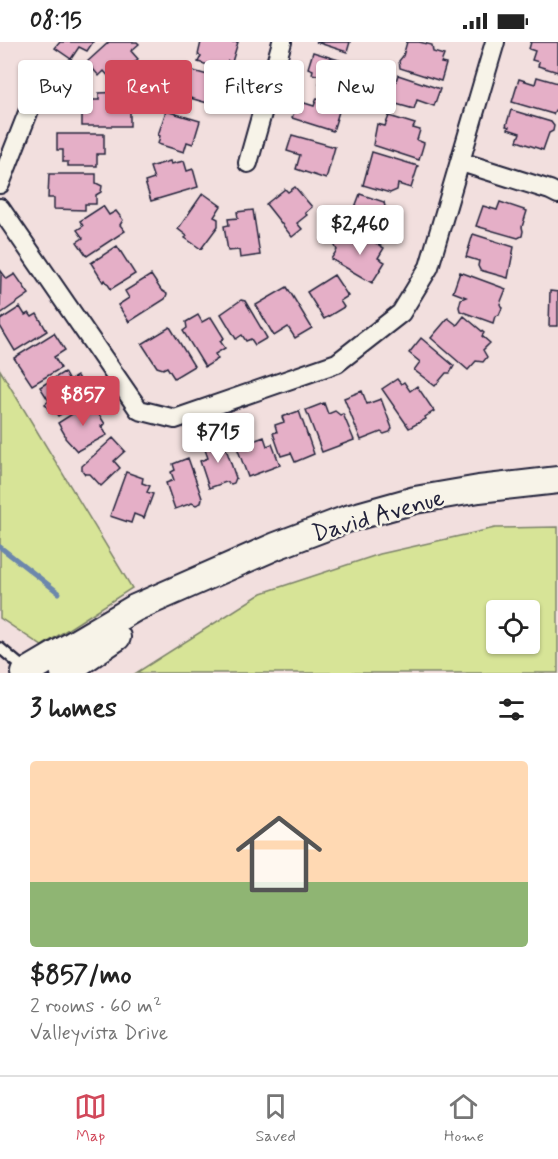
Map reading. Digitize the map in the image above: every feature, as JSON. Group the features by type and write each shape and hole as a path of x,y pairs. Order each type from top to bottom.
{"main road":[{"name":"David Avenue","path":"26,672 135,608 276,546 347,519 415,500 479,489 558,480"},
{"name":"David Avenue","path":"64,673 206,576"}],"street":[{"path":"248,163 282,42"},
{"path":"0,208 139,411 175,419 337,363 401,313 429,267 495,42"},
{"path":"0,184 27,114"},
{"path":"461,162 558,194"}],"lane":[{"path":"0,648 26,672"}],"green space":[{"path":"0,370 132,588 42,646 0,618"},
{"path":"558,527 558,673 136,673 262,593 380,554 495,528"}],"building":[{"path":"60,42 93,42 87,51 79,47 71,59 55,48"},
{"path":"109,42 137,42 139,44 131,51 137,60 105,60 105,72 99,76 93,69 93,60 89,60"},
{"path":"201,42 238,42 233,60 204,60 204,64 198,62 201,56 198,55"},
{"path":"316,42 350,42 347,52"},
{"path":"407,42 432,45 433,52 444,55 441,63 446,64 441,81 400,68 399,61"},
{"path":"531,42 558,42 558,72 538,66 539,62 532,60 535,51 529,49"},
{"path":"313,52 339,60 316,60 316,75 312,74 313,70 308,68"},
{"path":"192,71 204,74 204,102 192,99"},
{"path":"398,75 440,89 434,106 417,100 414,109 396,104"},
{"path":"537,77 558,83 558,109 553,114 512,102 519,79 535,84"},
{"path":"99,93 105,93 105,114 130,114 130,126 82,126 82,114 93,114 93,100 99,100"},
{"path":"316,101 316,114 338,114 333,131 292,118 293,114 304,114 304,103 314,106"},
{"path":"511,110 551,122 554,126 553,131 549,133 543,150 517,141 520,133 506,126"},
{"path":"165,114 176,114 200,121 193,144 187,142 184,152 158,144 160,136 158,135"},
{"path":"389,116 415,124 413,128 420,130 417,140 424,143 419,160 373,145 377,124 385,126"},
{"path":"57,134 104,134 104,154 97,154 97,166 68,166 68,162 63,162 63,150 57,150"},
{"path":"292,135 335,147 326,179 296,169 300,155 287,151"},
{"path":"372,152 418,166 411,188 398,184 397,190 390,193 363,185"},
{"path":"170,161 171,164 184,161 187,171 193,169 198,187 151,201 145,182 154,179 150,167"},
{"path":"49,174 96,174 96,183 102,186 101,192 96,195 96,204 85,204 85,210 54,209 54,198 48,198"},
{"path":"295,187 312,207 305,213 307,215 297,223 302,229 292,237 266,204 285,189 288,192"},
{"path":"203,193 221,206 214,217 218,219 218,226 201,249 185,238 187,236 178,229"},
{"path":"360,194 384,202 385,207 398,211 396,218 401,220 395,238 352,224 351,218"},
{"path":"500,202 527,211 522,236 518,238 476,226 483,206 497,210"},
{"path":"103,206 109,215 116,211 123,220 120,225 125,231 87,256 77,242 83,238 77,230 83,226 80,221"},
{"path":"253,210 260,255 240,258 239,250 228,251 224,226 229,225 228,219 238,218 237,212"},
{"path":"346,234 357,240 361,234 384,248 378,258 385,262 372,283 331,259 337,250 334,244 337,240 343,240"},
{"path":"473,234 514,247 508,278 480,270 479,261 466,257"},
{"path":"117,246 135,274 111,289 105,280 103,282 91,263"},
{"path":"1,271 7,279 15,274 29,294 0,314"},
{"path":"460,272 506,289 500,304 502,308 499,315 495,316 493,323 460,311 461,299 466,297 453,292"},
{"path":"151,275 161,290 167,294 165,299 129,322 118,305 129,298 125,291"},
{"path":"334,275 348,296 340,301 344,307 324,319 307,292"},
{"path":"287,287 312,328 295,338 288,327 274,336 256,305"},
{"path":"550,291 558,292 558,326 549,326"},
{"path":"241,300 245,301 267,338 255,345 251,339 246,341 242,335 236,339 221,314"},
{"path":"20,307 25,315 29,313 32,317 37,314 47,331 15,351 0,326 0,320"},
{"path":"198,315 202,322 211,317 224,338 220,341 225,348 215,354 218,359 205,367 183,331 187,328 186,322"},
{"path":"464,316 484,333 482,336 490,343 483,350 487,357 483,362 476,361 468,370 431,338 448,318 457,325"},
{"path":"170,327 194,366 174,378 167,367 163,369 157,367 142,344"},
{"path":"54,333 65,350 54,357 61,368 32,385 14,358"},
{"path":"421,338 454,366 450,373 446,373 435,386 414,370 420,362 409,353"},
{"path":"64,372 69,381 77,376 90,397 58,416 52,407 48,409 45,404 49,401 40,387"},
{"path":"397,379 401,384 404,382 410,391 417,386 434,411 425,417 426,419 409,428 382,389"},
{"path":"362,391 367,404 381,399 392,428 390,432 384,434 381,432 361,440 344,398"},
{"path":"91,402 105,424 101,426 107,435 77,451 65,438 58,423"},
{"path":"324,403 328,414 335,411 340,415 343,414 354,440 322,452 306,410"},
{"path":"299,411 314,454 295,462 291,453 281,456 273,433 277,432 275,425 284,422 282,417"},
{"path":"248,427 253,441 264,437 267,446 272,444 280,465 248,477 232,434"},
{"path":"222,437 236,478 234,483 226,482 209,488 200,461 208,458 203,444"},
{"path":"113,438 125,451 114,461 120,468 101,486 90,474 85,474 82,466"},
{"path":"188,458 202,498 201,503 196,505 192,503 175,509 166,483 174,480 171,472 175,470 173,464"},
{"path":"126,472 143,478 142,483 150,486 147,492 153,494 144,518 134,514 131,523 110,516"}],"waterway":[{"path":"0,547 59,593"}]}
